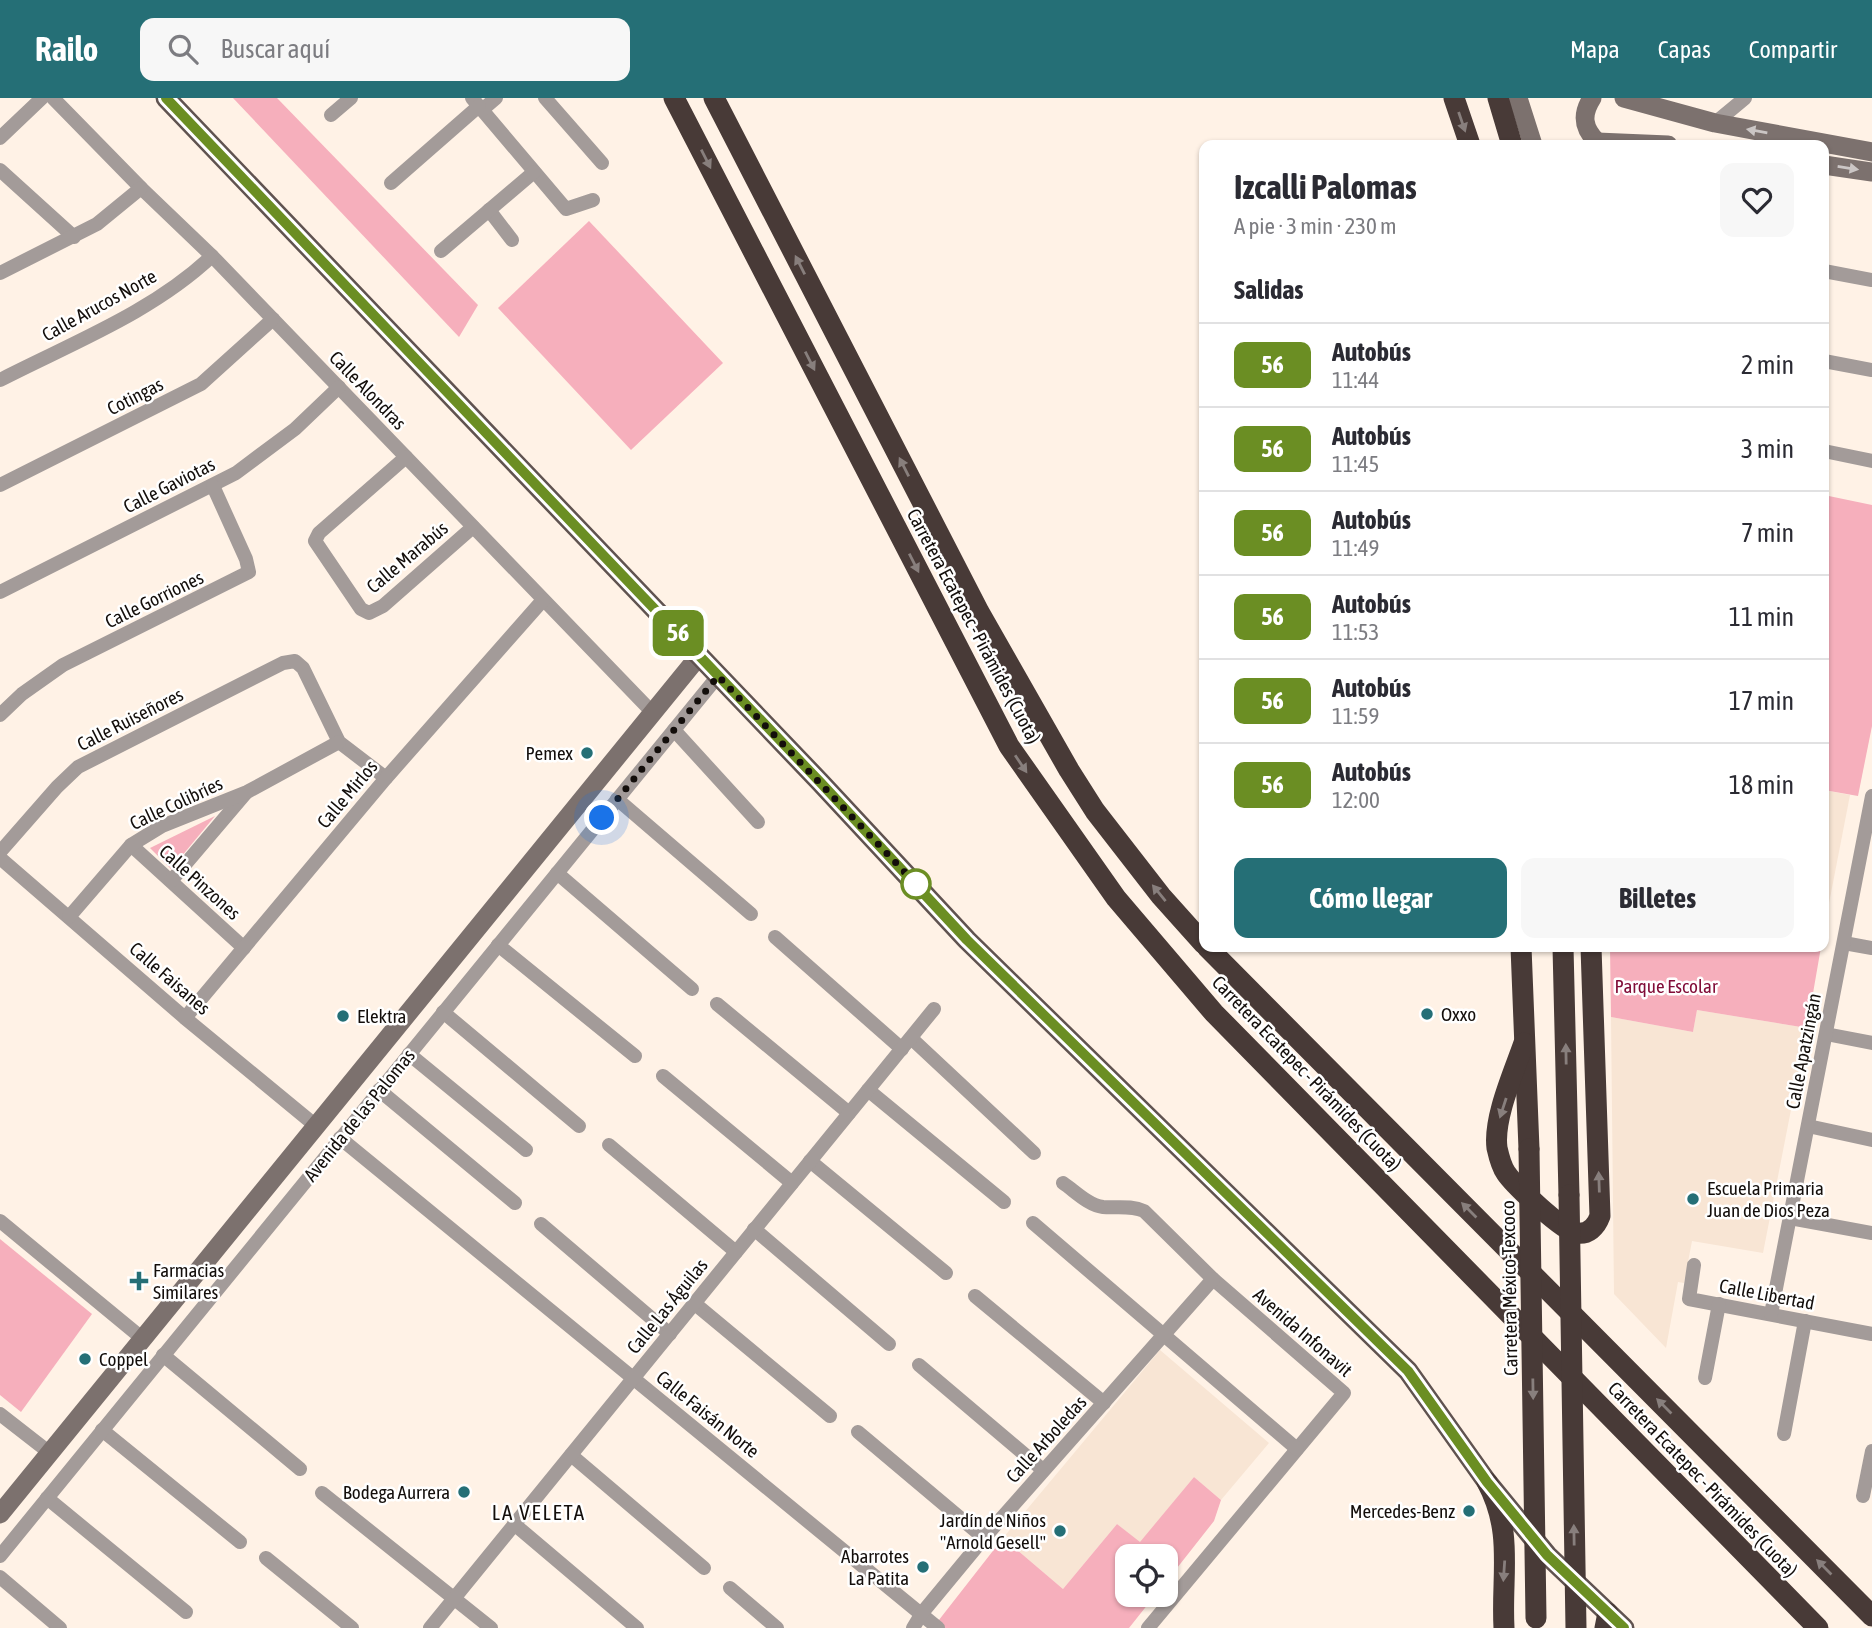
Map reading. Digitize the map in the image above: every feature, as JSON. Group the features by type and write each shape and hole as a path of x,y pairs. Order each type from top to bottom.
{"highway":[{"name":"Carretera Ecatepec - Pirámides (Cuota)","path":"674,98 1009,746 1116,898 1214,1013 1818,1628"},
{"name":"Carretera Ecatepec - Pirámides (Cuota)","path":"714,98 979,612 1062,758 1095,811 1161,896 1199,938"},
{"path":"1454,98 1469,140"},
{"path":"1498,98 1511,140"},
{"name":"Carretera Ecatepec - Pirámides (Cuota)","path":"1212,952 1872,1616"},
{"name":"Carretera México-Texcoco","path":"1521,952 1529,1149 1536,1623"},
{"path":"1563,952 1576,1628"},
{"path":"1524,1043 1498,1123 1500,1161 1505,1172 1519,1188 1568,1230 1584,1233 1594,1227 1600,1216 1591,952"},
{"path":"1487,1482 1499,1508 1505,1535 1504,1628"}],"main road":[{"path":"166,98 967,940 1408,1371 1487,1482 1547,1555 1606,1620 1625,1628"},
{"path":"1518,98 1531,140"},
{"path":"1592,98 1584,114 1587,132 1592,140"},
{"path":"1624,98 1716,123 1807,140"},
{"path":"1829,144 1872,152"},
{"path":"1829,165 1872,172"},
{"name":"Avenida de las Palomas","path":"0,1514 699,656"}],"street":[{"path":"0,138 42,98"},
{"name":"Calle Alondras","path":"52,98 212,256 653,713"},
{"path":"331,116 351,98"},
{"path":"391,183 478,105 496,98"},
{"path":"544,98 602,163"},
{"path":"1716,123 1745,98"},
{"path":"478,105 566,209 593,200"},
{"path":"0,170 74,237"},
{"path":"441,251 534,172"},
{"path":"0,273 97,224 141,188"},
{"path":"489,210 512,240"},
{"name":"Calle Arucos Norte","path":"0,380 147,305 197,270 212,256"},
{"path":"1829,272 1872,280"},
{"name":"Cotingas","path":"0,485 201,384 273,319"},
{"path":"1829,362 1872,370"},
{"name":"Calle Gaviotas","path":"2,587 213,486 269,450 339,387"},
{"path":"1829,452 1872,461"},
{"name":"Calle Marabús","path":"406,457 319,533 315,541 361,609 369,613 383,606 473,527"},
{"name":"Calle Gorriones","path":"0,715 22,694 63,665 234,582 249,572 246,559 213,486"},
{"name":"Calle Mirlos","path":"186,1018 386,778 543,600"},
{"name":"Calle Ruiseñores","path":"0,852 78,767 283,663 295,661 303,668 339,742"},
{"name":"Avenida de las Palomas","path":"0,1556 718,676"},
{"path":"674,730 758,822"},
{"path":"339,742 386,778"},
{"name":"Calle Colibríes","path":"69,917 131,845 162,827 247,792 339,742"},
{"name":"Calle Colibríes","path":"171,881 247,792"},
{"name":"Calle Apatzingán","path":"1771,1314 1844,943 1866,855 1872,796"},
{"path":"617,799 751,914"},
{"name":"Calle Pinzones","path":"131,845 244,948"},
{"name":"Calle Faisanes","path":"0,858 316,1126"},
{"path":"557,873 692,989"},
{"path":"775,937 907,1043 1034,1153"},
{"path":"1844,943 1872,948"},
{"path":"498,945 635,1056"},
{"path":"717,1004 849,1113"},
{"name":"Calle Las Águilas","path":"430,1628 934,1009"},
{"path":"443,1012 579,1126"},
{"path":"1826,1034 1872,1043"},
{"path":"409,1054 526,1150"},
{"path":"663,1076 792,1183"},
{"path":"379,1090 515,1203"},
{"path":"868,1090 1004,1202"},
{"path":"1808,1126 1872,1140"},
{"name":"Calle Faisán Norte","path":"340,1138 939,1628"},
{"path":"609,1145 736,1252"},
{"path":"810,1160 946,1273"},
{"path":"1063,1182 1090,1203 1101,1207 1136,1208 1144,1211 1213,1279"},
{"path":"1790,1218 1872,1233"},
{"path":"0,1221 143,1339"},
{"path":"1033,1223 1297,1449"},
{"path":"541,1224 670,1334"},
{"path":"754,1229 889,1344"},
{"name":"Calle Libertad","path":"1694,1265 1689,1299 1872,1334"},
{"name":"Calle Arboledas","path":"913,1628 922,1613 1043,1470 1104,1403 1168,1339 1213,1279"},
{"name":"Avenida Infonavit","path":"1149,1628 1344,1393 1213,1279"},
{"path":"975,1296 1104,1403"},
{"path":"694,1303 830,1416"},
{"path":"1705,1377 1719,1304"},
{"path":"1784,1434 1805,1321"},
{"path":"163,1355 300,1469"},
{"path":"919,1364 1043,1470"},
{"path":"0,1414 50,1452"},
{"path":"102,1430 240,1542"},
{"path":"858,1432 984,1538"},
{"path":"1863,1496 1872,1451"},
{"path":"571,1454 704,1568"},
{"path":"322,1493 491,1628"},
{"path":"47,1498 186,1612"},
{"path":"514,1524 637,1628"},
{"path":"266,1558 352,1628"},
{"path":"0,1577 60,1628"},
{"path":"730,1588 777,1628"}],"shaded area":[{"path":"1829,791 1850,795 1829,903"},
{"path":"1697,1010 1807,1028 1763,1253 1692,1241 1684,1283 1678,1282 1666,1348 1614,1294 1611,1017 1693,1032"},
{"path":"1160,1350 1269,1443 1221,1500 1194,1477 1140,1543 1117,1524 1063,1589 1003,1538"}],"green space":[{"path":"233,98 277,98 478,305 459,337"},
{"path":"589,221 723,363 631,450 498,308"},
{"path":"1829,496 1872,505 1872,726 1858,796 1829,791"},
{"path":"215,816 171,869 150,848"},
{"name":"Parque Escolar","path":"1610,952 1820,952 1807,1028 1697,1010 1693,1032 1611,1017"},
{"path":"0,1239 92,1314 21,1412 0,1395"},
{"path":"1194,1477 1221,1500 1214,1521 1178,1567 1178,1544 1115,1544 1115,1607 1146,1607 1129,1628 939,1628 935,1625 1003,1538 1063,1589 1117,1524 1140,1542"}],"bus line":[{"name":"56","path":"166,98 820,782 967,940 1408,1371 1487,1482 1547,1555 1624,1628"}],"place":[{"name":"Pemex","path":"587,753"},
{"name":"Oxxo","path":"1427,1014"},
{"name":"Elektra","path":"343,1016"},
{"name":"Escuela Primaria Juan de Dios Peza","path":"1693,1199"},
{"name":"Farmacias Similares","path":"139,1281"},
{"name":"Coppel","path":"85,1359"},
{"name":"Bodega Aurrera","path":"464,1492"},
{"name":"Mercedes-Benz","path":"1469,1511"},
{"name":"Jardín de Niños \"Arnold Gesell\"","path":"1060,1531"},
{"name":"Abarrotes La Patita","path":"923,1567"}],"district":[{"name":"LA VELETA","path":"539,1513"}],"route":[{"path":"602,818 718,676 916,884"}]}
